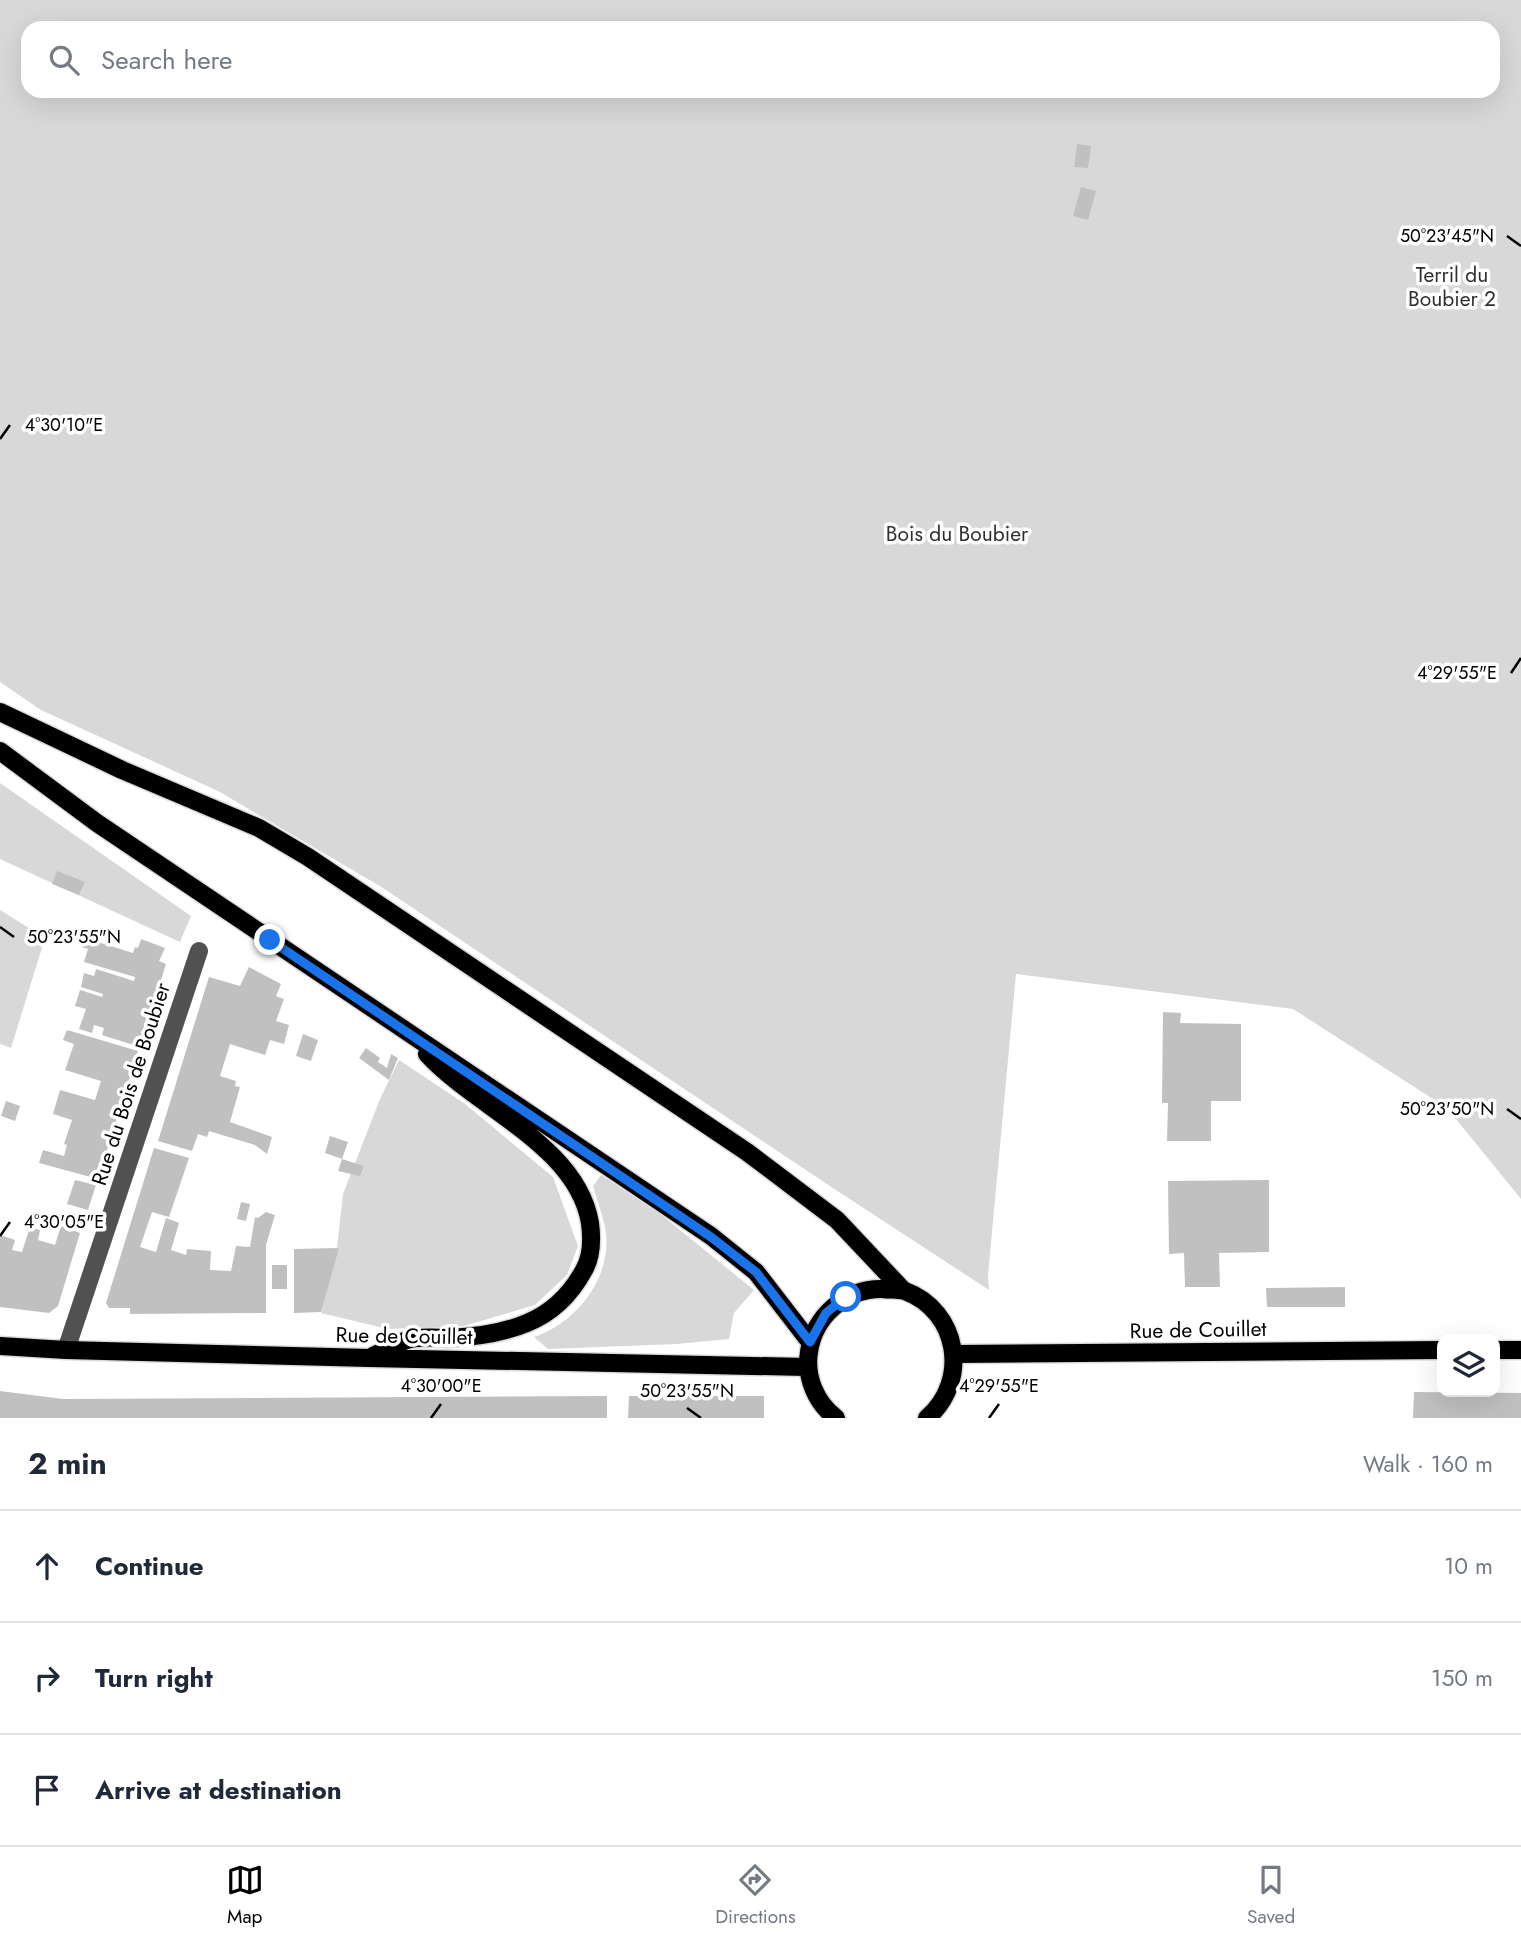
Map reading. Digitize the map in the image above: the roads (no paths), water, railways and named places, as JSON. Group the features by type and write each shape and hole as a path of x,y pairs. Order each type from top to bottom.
{"main road":[{"path":"0,712 122,770 258,828 308,856 747,1152 837,1220 903,1290 927,1304 944,1324 954,1354 954,1373 946,1396 928,1418"},
{"path":"0,751 97,823 711,1237 756,1272 810,1342"},
{"path":"369,1358 409,1339 501,1332 554,1309 573,1289 588,1264 592,1237 587,1206 572,1180 555,1160 511,1121 440,1068 406,1031"},
{"path":"836,1418 829,1413 814,1392 806,1367 810,1342 826,1313 846,1297 870,1289 903,1290"},
{"name":"Rue de Couillet","path":"0,1346 369,1358 806,1367"},
{"name":"Rue de Couillet","path":"954,1354 1437,1350"},
{"path":"1500,1350 1521,1350"}],"street":[{"name":"Rue du Bois de Boubier","path":"66,1350 199,951"}],"park label":[{"name":"Terril du Boubier 2","path":"1452,287"},
{"name":"Bois du Boubier","path":"957,534"}]}
